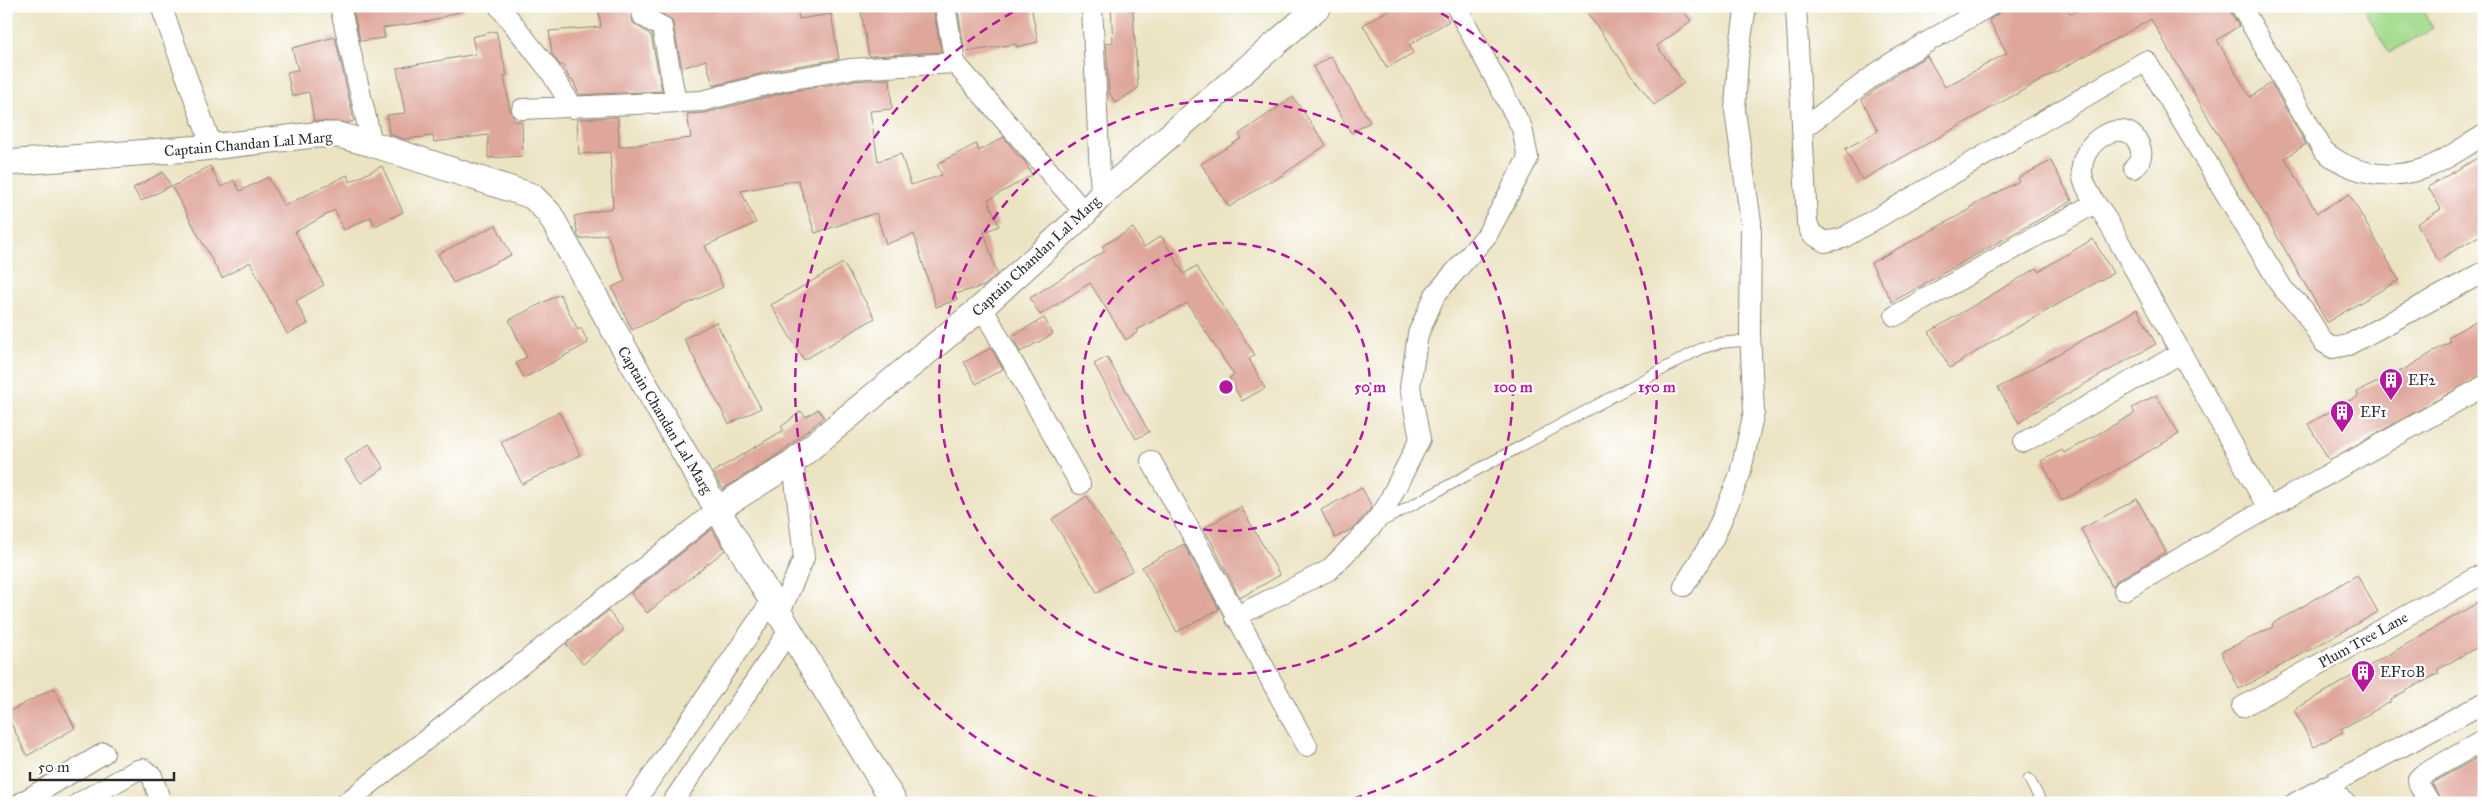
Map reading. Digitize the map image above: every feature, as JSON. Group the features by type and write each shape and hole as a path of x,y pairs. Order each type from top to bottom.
{"street":[{"path":"161,6 212,147"},
{"path":"340,6 372,144"},
{"path":"499,6 550,71 573,108"},
{"path":"642,6 643,16 662,27 676,102"},
{"path":"945,6 955,63 1093,204"},
{"path":"1092,6 1093,204"},
{"path":"1235,617 1329,570 1371,527 1385,509 1420,439 1410,387 1418,334 1435,295 1487,235 1528,158 1522,128 1456,6"},
{"path":"1684,586 1713,539 1740,474 1754,412 1751,340 1751,222 1735,111 1738,58 1746,6"},
{"path":"1796,6 1807,222 1811,233 1818,238 1833,242 2146,60 2283,289 2303,308 2323,342 2334,348 2348,345 2484,272"},
{"path":"1802,129 1888,65 1989,6"},
{"path":"2241,6 2323,150 2338,162 2357,170 2406,174 2432,165 2484,135"},
{"name":"Captain Chandan Lal Marg","path":"6,163 212,147 314,135 338,136 372,144 532,196 549,213 621,345 718,509 793,462 982,307 1308,10"},
{"path":"522,109 702,101 781,81 850,69 955,63"},
{"path":"2134,168 2140,162 2142,152 2138,141 2131,133 2122,130 2110,132 2089,146 2083,156 2083,179 2094,203 2103,213 2268,508"},
{"path":"1895,316 2094,203"},
{"path":"982,307 1080,484"},
{"path":"2024,442 2180,353"},
{"path":"2124,590 2484,386"},
{"path":"1151,461 1200,546 1235,617 1307,746"},
{"path":"672,803 780,615 804,558 793,462"},
{"path":"346,803 718,509 780,615 895,803"},
{"name":"Plum Tree Lane","path":"2242,707 2484,573"},
{"path":"634,803 780,615"},
{"path":"2295,803 2484,703"},
{"path":"2430,803 2419,785 2418,779 2484,740"},
{"path":"21,803 104,753"},
{"path":"79,803 137,770 143,770 152,776 161,803"},
{"path":"2326,786 2346,803"}],"lane":[{"path":"1371,527 1700,349 1720,343 1751,340"},
{"path":"2029,779 2042,803"}],"green space":[{"path":"2362,6 2420,6 2433,28 2389,53"}],"building":[{"path":"352,6 464,6 464,10 431,21 383,28 385,38 360,41"},
{"path":"598,6 630,6 633,23 651,35 662,91 579,95 573,80 570,80 563,65 560,65 552,54 549,31 601,27"},
{"path":"654,6 797,6 799,19 831,14 839,59 779,69 713,86 706,60 682,68 672,20 654,9"},
{"path":"957,6 1031,6 1038,42 1017,47 1016,44 965,52"},
{"path":"1111,6 1128,6 1128,10 1133,10 1138,88 1116,103 1109,93 1106,43 1113,42"},
{"path":"1396,6 1440,6 1449,21 1409,45 1413,53 1387,68 1363,25"},
{"path":"1582,6 1680,6 1691,21 1657,46 1684,83 1654,105"},
{"path":"2009,6 2066,6 2071,14 2083,6 2227,6 2239,26 2217,40 2250,97 2271,83 2306,144 2285,158 2317,213 2349,194 2399,280 2327,322 2151,19 1862,180 1845,149 1878,131 1862,100 1895,75 1927,56 1945,87 2007,53 1989,20"},
{"path":"933,7 941,52 869,56 861,12"},
{"path":"496,31 507,75 504,76 510,110 515,121 522,121 523,156 488,158 488,135 434,142 433,136 404,139 389,134 387,115 405,113 397,68 476,54 472,37"},
{"path":"335,37 354,121 347,123 314,121 309,92 292,96 287,72 298,70 292,48"},
{"path":"1331,56 1370,122 1351,133 1313,67"},
{"path":"890,79 892,109 870,111 878,161 901,154 911,185 942,175 937,164 976,144 979,151 1004,137 1018,156 1024,160 1032,175 988,200 999,226 984,232 997,274 984,286 955,294 957,300 936,307 914,234 886,244 876,213 815,233 798,180 741,191 756,223 705,246 723,287 632,330 612,287 625,281 607,234 580,239 578,236 574,216 613,208 610,152 579,154 577,119 618,117 619,147 691,138 687,114 705,113 783,93 851,81"},
{"path":"1293,97 1326,145 1272,182 1271,180 1229,207 1201,164 1242,138 1239,134"},
{"path":"2484,154 2484,233 2438,260 2417,224 2441,209 2428,187"},
{"path":"2051,161 2072,201 1892,302 1871,263 1971,209 1970,207 2019,181 2018,178"},
{"path":"210,166 221,187 234,180 240,191 268,177 284,206 347,175 350,182 382,166 403,212 375,226 371,217 344,230 335,210 295,232 324,285 296,301 308,324 287,334 250,262 222,278 172,187"},
{"path":"163,172 171,186 141,201 133,188"},
{"path":"496,225 511,255 453,283 438,254"},
{"path":"1133,228 1144,247 1161,236 1184,274 1196,266 1255,355 1249,359 1265,388 1242,401 1229,378 1234,375 1187,303 1137,330 1138,332 1126,340 1090,283 1040,315 1030,298 1105,251 1102,246"},
{"path":"2093,239 2113,273 1995,340 1950,368 1929,332 2037,268 2039,271"},
{"path":"843,263 875,318 804,360 771,305"},
{"path":"560,294 578,330 581,328 588,343 524,378 516,363 527,357 509,320"},
{"path":"2137,309 2156,344 2031,414 2019,423 1998,388"},
{"path":"2484,316 2484,374 2329,460 2308,424 2358,396 2357,392 2403,370 2450,342 2448,337"},
{"path":"1044,318 1053,334 1020,352 1012,336"},
{"path":"716,322 761,408 729,424 684,339"},
{"path":"991,348 1003,369 976,384 964,362"},
{"path":"1107,357 1149,432 1136,439 1094,364"},
{"path":"2156,395 2179,434 2062,501 2041,461 2062,450 2064,453 2135,413 2132,408"},
{"path":"818,409 824,417 777,455 723,489 713,472 784,430 781,427 801,411 806,417"},
{"path":"559,412 580,455 522,484 501,442"},
{"path":"369,444 384,468 361,483 345,460"},
{"path":"1362,488 1372,507 1354,528 1335,538 1321,510"},
{"path":"1087,496 1133,570 1097,592 1052,519"},
{"path":"2137,499 2166,552 2118,580 2112,587 2081,529"},
{"path":"1241,507 1280,575 1240,598 1204,528"},
{"path":"712,529 725,550 647,613 631,593"},
{"path":"1184,544 1219,609 1177,632 1142,567"},
{"path":"2357,575 2378,612 2239,689 2221,652 2273,627 2272,624"},
{"path":"2484,599 2484,643 2437,670 2439,673 2341,729 2343,732 2314,747 2294,710"},
{"path":"608,611 624,630 583,664 566,644"},
{"path":"54,688 75,728 27,756 6,713"},
{"path":"2484,754 2484,803 2442,803 2432,783"}],"place":[{"name":"EF2","path":"2391,401"},
{"name":"EF1","path":"2342,433"},
{"name":"EF10B","path":"2363,693"}]}
